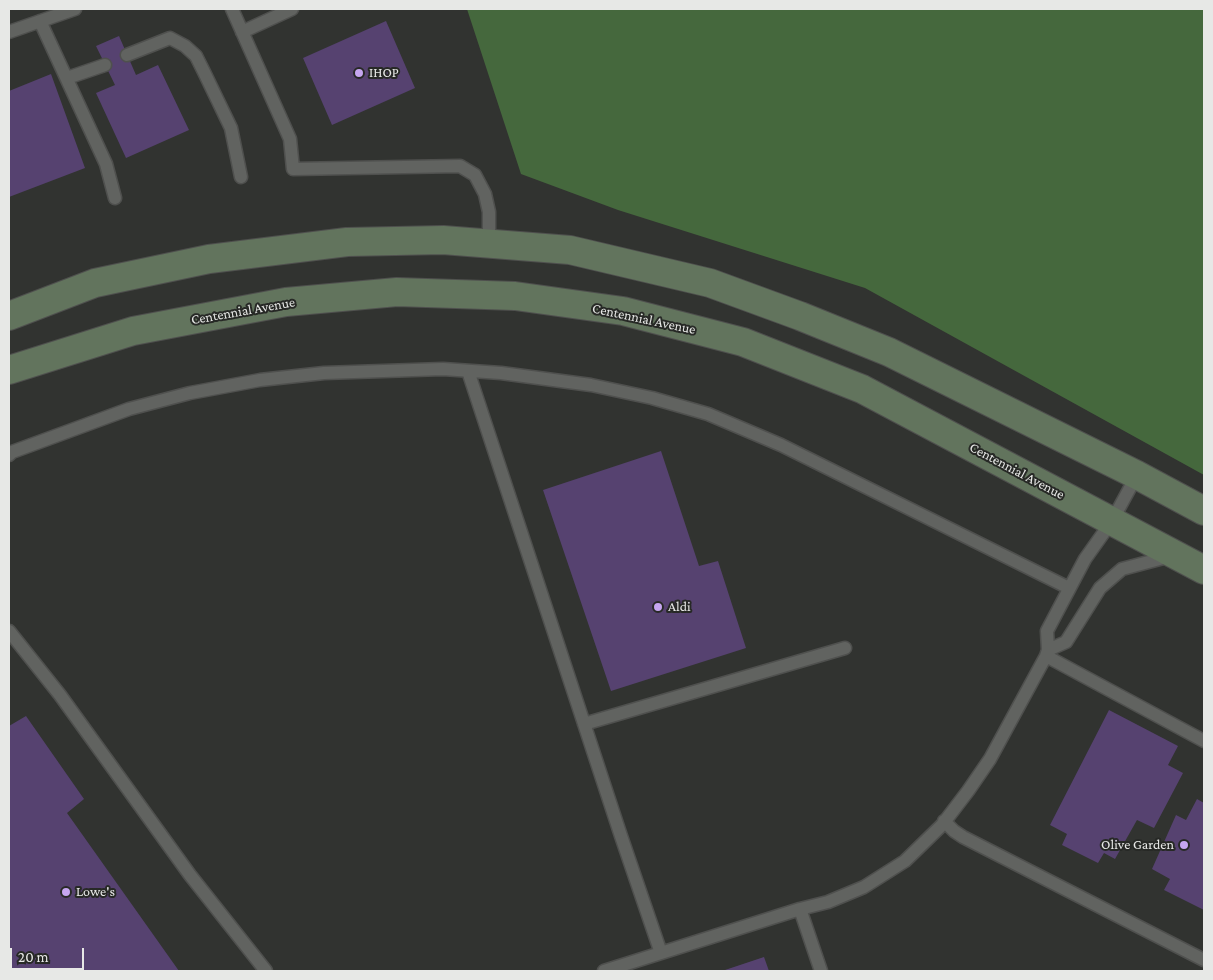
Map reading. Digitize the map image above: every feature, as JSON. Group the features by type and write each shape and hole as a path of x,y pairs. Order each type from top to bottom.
{"main road":[{"path":"9,316 95,283 209,259 347,242 443,240 570,250 710,283 800,316 889,352 1137,475 1204,511"},
{"name":"Centennial Avenue","path":"9,370 133,331 286,302 397,292 515,296 623,311 743,342 862,389 1204,570"}],"lane":[{"path":"9,32 75,9"},
{"path":"232,9 290,139 293,169 460,166 476,175 485,194 489,212 489,244"},
{"path":"242,32 292,9"},
{"path":"40,21 106,164 115,198"},
{"path":"127,55 170,38 185,46 196,56 231,128 241,177"},
{"path":"67,78 105,65"},
{"path":"9,455 12,452 129,409 190,393 260,380 324,373 443,369 501,373 591,385 652,398 708,414 781,445 1069,588"},
{"path":"468,371 661,953"},
{"path":"604,971 800,909 828,902 864,887 905,861 944,821 990,759 1047,653 1047,631 1069,588 1112,521 1137,475"},
{"path":"1047,653 1066,642 1100,588 1122,569 1175,555"},
{"path":"9,631 65,702 190,875 266,971"},
{"path":"584,724 845,648"},
{"path":"1047,653 1204,741"},
{"path":"944,821 954,831 963,836 1204,960"},
{"path":"800,909 821,971"}],"green space":[{"path":"467,9 1204,9 1204,475 865,288 618,210 521,174"}],"building":[{"name":"IHOP","path":"386,21 415,88 332,125 303,58"},
{"path":"119,36 136,75 158,65 189,130 126,158 96,93 115,85 96,46"},
{"path":"51,74 85,168 9,197 9,91"},
{"name":"Aldi","path":"661,451 699,566 718,561 746,648 611,691 543,490"},
{"path":"1109,710 1178,746 1168,765 1183,773 1154,828 1137,820 1115,859 1104,853 1098,863 1062,845 1067,834 1050,825"},
{"name":"Lowe's","path":"26,716 84,799 67,813 179,971 9,971 9,726"},
{"name":"Olive Garden","path":"1197,799 1204,803 1204,910 1164,890 1170,879 1152,869 1176,815 1186,820"},
{"path":"764,957 769,971 722,971"}],"place":[{"name":"IHOP","path":"359,73"},
{"name":"Aldi","path":"658,607"},
{"name":"Olive Garden","path":"1184,845"},
{"name":"Lowe's","path":"66,892"}]}
